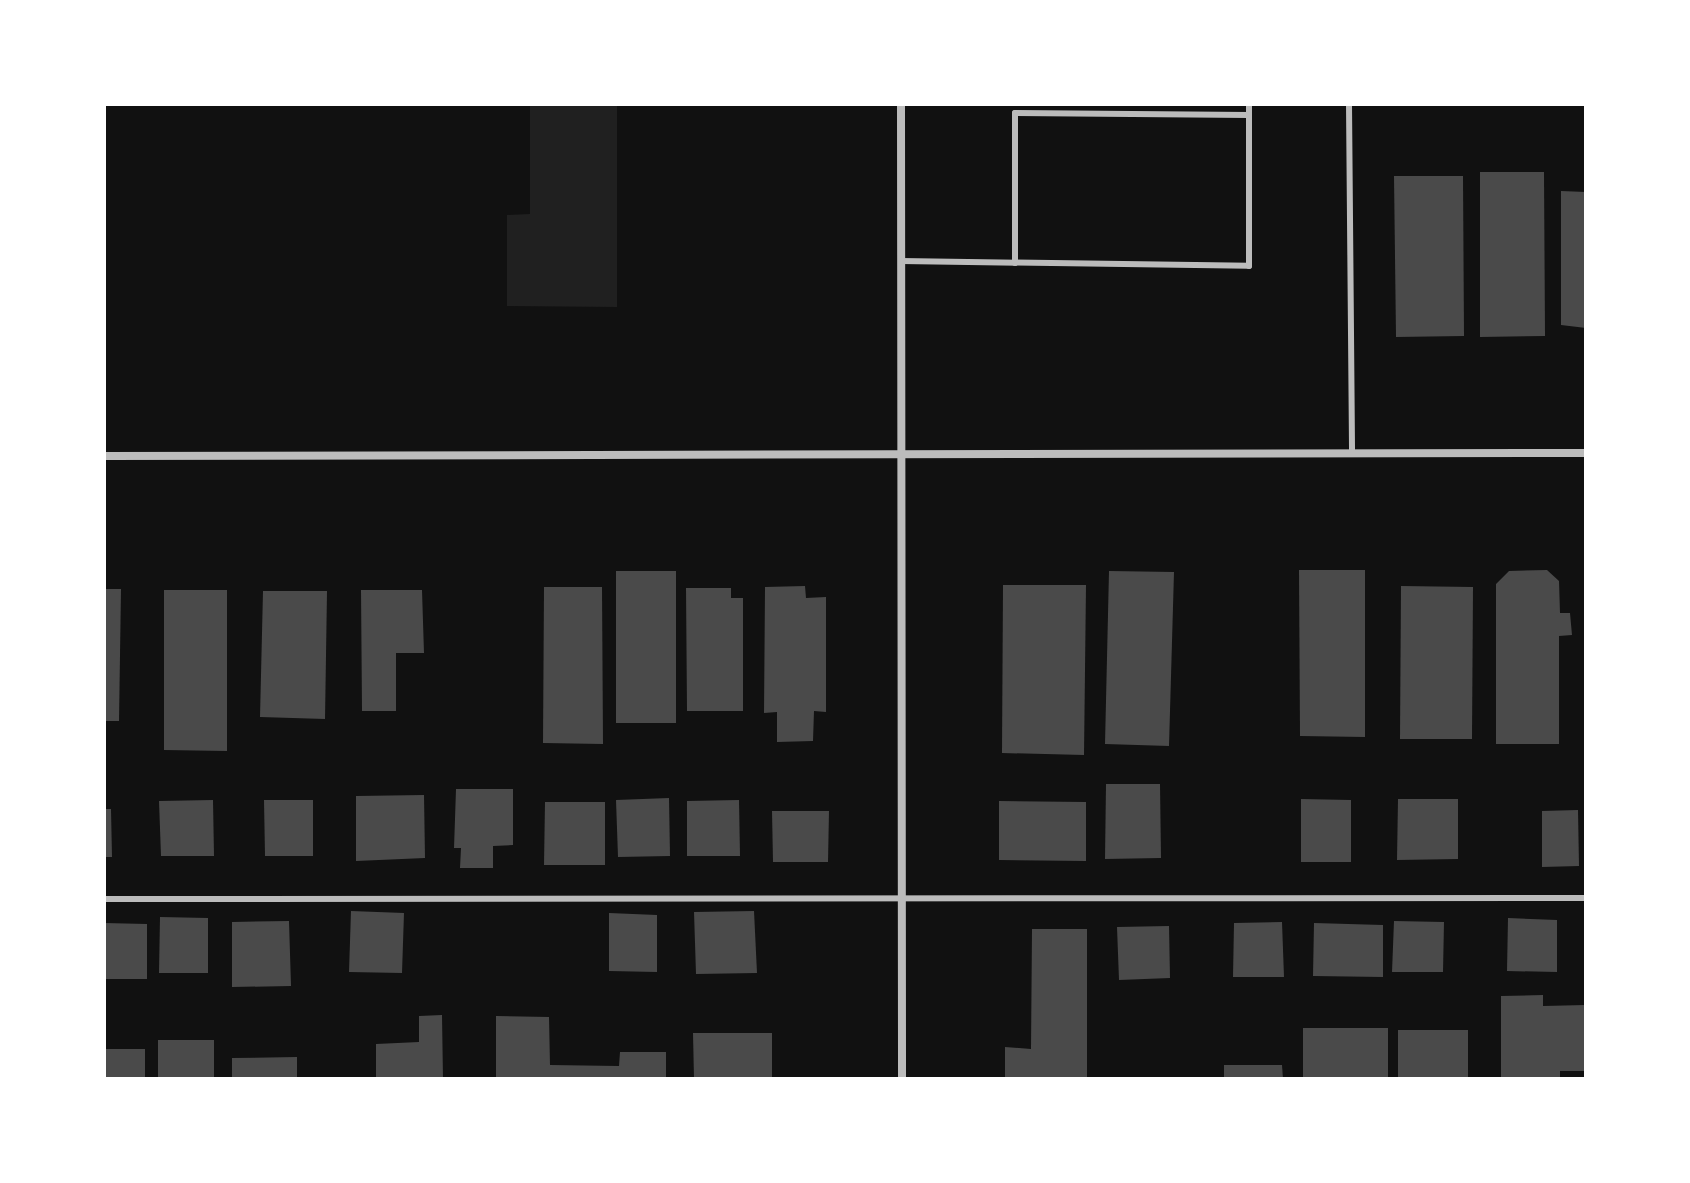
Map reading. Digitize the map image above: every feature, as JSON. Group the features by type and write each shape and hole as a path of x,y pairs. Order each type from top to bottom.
{"street":[{"path":"901,104 902,1079"},
{"path":"104,456 1586,453"}],"lane":[{"path":"901,261 1249,266 1249,104"},
{"path":"1349,104 1352,453"},
{"path":"1015,263 1015,113 1249,115"},
{"path":"104,899 1586,898"}],"shaded area":[{"path":"530,104 617,104 617,307 507,306 507,215 530,214"}],"building":[{"path":"1480,172 1544,172 1545,336 1480,337"},
{"path":"1394,176 1463,176 1464,336 1396,337"},
{"path":"1561,191 1586,192 1586,328 1561,325"},
{"path":"1299,570 1365,570 1365,737 1300,736"},
{"path":"1547,570 1559,581 1560,613 1570,613 1572,635 1559,636 1559,744 1496,744 1496,584 1509,571"},
{"path":"616,571 676,571 676,723 616,723"},
{"path":"1109,571 1174,572 1169,746 1105,744"},
{"path":"1003,585 1086,585 1084,755 1002,753"},
{"path":"805,586 806,598 826,597 826,712 814,711 813,741 777,742 777,712 764,713 765,587"},
{"path":"1401,586 1473,587 1472,739 1400,739"},
{"path":"544,587 602,587 603,744 543,743"},
{"path":"686,588 731,588 731,598 743,598 743,711 687,711"},
{"path":"104,589 121,589 119,721 104,721"},
{"path":"164,590 227,590 227,751 164,750"},
{"path":"361,590 422,590 424,653 396,653 396,711 362,711"},
{"path":"263,591 327,591 325,719 260,717"},
{"path":"1106,784 1160,784 1161,858 1105,859"},
{"path":"456,789 513,789 513,845 493,846 493,868 460,868 461,848 454,848"},
{"path":"424,795 425,858 356,861 356,796"},
{"path":"669,798 670,856 618,857 616,800"},
{"path":"1301,799 1351,800 1351,862 1301,862"},
{"path":"1398,799 1458,799 1458,859 1397,860"},
{"path":"213,800 214,856 161,856 159,801"},
{"path":"264,800 313,800 313,856 265,856"},
{"path":"739,800 740,856 687,856 687,801"},
{"path":"999,801 1086,802 1086,861 999,860"},
{"path":"545,802 605,802 605,865 544,865"},
{"path":"104,809 111,809 112,857 104,857"},
{"path":"1578,810 1579,866 1542,867 1542,811"},
{"path":"772,811 829,811 828,862 773,862"},
{"path":"351,911 404,913 402,973 349,972"},
{"path":"754,911 757,973 696,974 694,912"},
{"path":"609,913 657,915 657,972 609,971"},
{"path":"160,917 208,918 208,973 159,973"},
{"path":"1508,918 1557,920 1557,972 1507,971"},
{"path":"289,921 291,986 232,987 232,922"},
{"path":"1394,921 1444,922 1443,972 1392,972"},
{"path":"1282,922 1284,977 1233,977 1234,923"},
{"path":"104,923 147,924 147,979 104,979"},
{"path":"1314,923 1383,925 1383,977 1313,976"},
{"path":"1169,926 1170,978 1119,980 1117,927"},
{"path":"1032,929 1087,929 1087,1079 1005,1079 1005,1047 1031,1049"},
{"path":"1543,995 1543,1006 1585,1005 1585,1071 1560,1071 1560,1079 1501,1079 1501,996"},
{"path":"442,1015 443,1079 376,1079 376,1044 419,1042 419,1016"},
{"path":"496,1016 549,1017 550,1065 619,1066 620,1052 666,1052 666,1079 496,1079"},
{"path":"1303,1028 1388,1028 1388,1079 1303,1079"},
{"path":"1398,1030 1468,1030 1468,1079 1398,1079"},
{"path":"693,1033 772,1033 772,1079 694,1079"},
{"path":"158,1040 214,1040 214,1079 158,1079"},
{"path":"104,1049 145,1049 145,1079 104,1079"},
{"path":"297,1057 297,1079 232,1079 232,1058"},
{"path":"1224,1065 1282,1065 1283,1079 1224,1079"}]}
